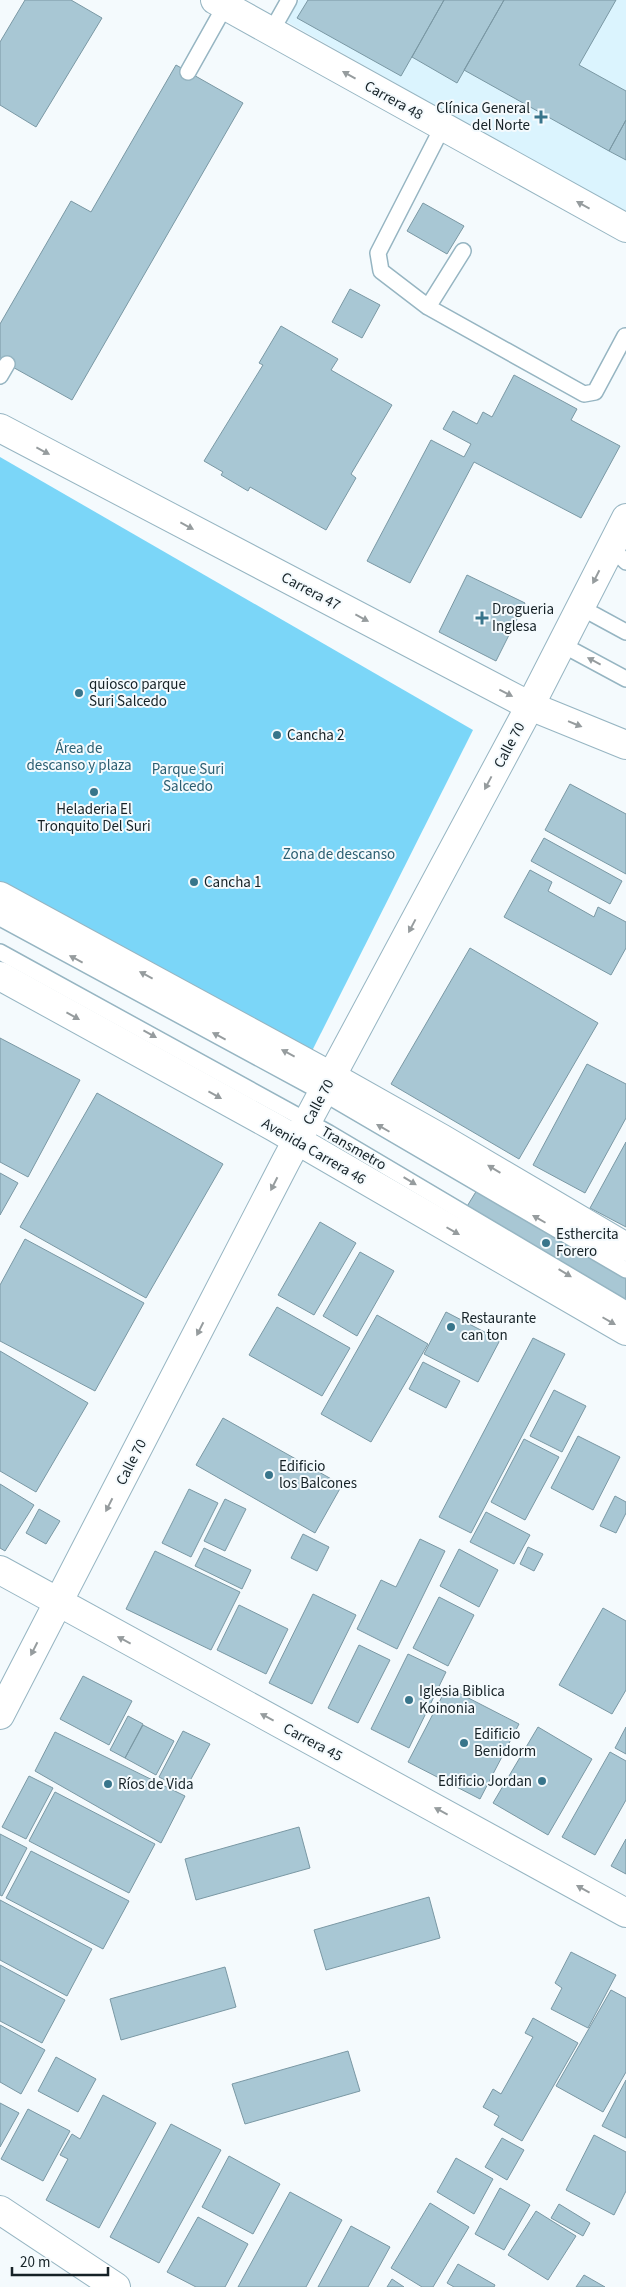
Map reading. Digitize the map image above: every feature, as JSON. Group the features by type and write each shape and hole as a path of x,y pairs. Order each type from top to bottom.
{"street":[{"name":"Carrera 48","path":"220,3 442,128 626,228"},
{"name":"Carrera 47","path":"0,428 530,706 624,739"},
{"name":"Calle 70","path":"0,1715 302,1131 530,706 580,607 619,555 626,518"},
{"path":"0,896 327,1084 441,1138 626,1247"},
{"name":"Avenida Carrera 46","path":"0,976 302,1131 626,1331"},
{"name":"Carrera 45","path":"0,1570 626,1913"},
{"path":"0,2210 116,2287"}],"lane":[{"path":"271,32 289,0"},
{"path":"188,72 220,3"},
{"path":"442,128 378,253 380,271 428,307 588,395 595,392 625,336"},
{"path":"428,307 463,251"},
{"path":"580,607 624,626"},
{"path":"561,644 626,679"},
{"path":"0,918 327,1084 626,1270"},
{"name":"Transmetro","path":"0,952 302,1131 626,1309"}],"shaded area":[{"name":"Clínica General del Norte","path":"299,0 626,0 626,213 287,22"}],"green space":[{"name":"Parque Suri Salcedo","path":"0,457 473,730 310,1055 0,883"}],"building":[{"path":"25,0 71,0 102,18 36,127 0,105 0,42"},
{"path":"308,0 444,0 401,76 297,18"},
{"path":"444,0 504,0 457,83 412,57"},
{"path":"504,0 616,0 579,65 626,91 626,120 609,151 464,70"},
{"path":"176,65 243,103 72,400 0,360 0,324 71,201 91,212"},
{"path":"626,120 626,160 609,151"},
{"path":"423,203 464,226 447,254 407,231"},
{"path":"350,289 380,305 362,338 332,322"},
{"path":"281,326 338,359 331,370 392,405 351,474 356,478 326,530 250,487 248,491 221,475 223,472 204,461 263,365 259,363"},
{"path":"514,375 577,409 571,420 620,446 581,518 474,462 410,583 367,561 431,440 464,457 471,444 443,429 453,411 477,424 483,412 492,417"},
{"name":"Drogueria Inglesa","path":"467,575 525,603 496,661 439,632"},
{"path":"570,784 626,814 626,874 545,830"},
{"path":"544,838 622,881 610,904 531,861"},
{"path":"530,870 552,882 548,891 594,917 598,907 626,922 626,948 611,975 504,917"},
{"path":"470,948 598,1023 519,1159 391,1084"},
{"path":"0,1038 80,1080 28,1177 0,1162"},
{"path":"587,1064 626,1084 626,1118 585,1193 533,1165"},
{"path":"97,1093 223,1164 146,1298 20,1227"},
{"path":"626,1142 626,1227 590,1208"},
{"path":"0,1173 18,1183 0,1215"},
{"name":"Esthercita Forero","path":"477,1190 626,1277 626,1302 466,1208"},
{"path":"320,1222 356,1243 314,1315 278,1295"},
{"path":"25,1239 144,1303 95,1391 0,1341 0,1285"},
{"path":"360,1252 394,1271 357,1336 323,1316"},
{"path":"277,1307 350,1348 322,1396 249,1355"},
{"path":"446,1312 500,1340 478,1382 424,1354"},
{"path":"377,1315 428,1344 371,1442 321,1414"},
{"path":"533,1338 565,1354 471,1533 439,1517"},
{"path":"0,1351 88,1403 36,1492 0,1471"},
{"path":"423,1362 460,1381 446,1408 409,1389"},
{"path":"554,1390 586,1406 562,1452 530,1436"},
{"name":"Edificio los Balcones","path":"223,1418 342,1485 315,1533 196,1465"},
{"path":"578,1436 620,1457 593,1510 551,1488"},
{"path":"524,1439 559,1457 525,1520 491,1502"},
{"path":"0,1484 34,1505 5,1551 0,1548"},
{"path":"189,1489 218,1503 191,1557 162,1543"},
{"path":"615,1496 626,1502 626,1513 616,1533 600,1526"},
{"path":"225,1499 246,1509 225,1551 204,1541"},
{"path":"39,1509 60,1521 46,1544 26,1533"},
{"path":"486,1512 530,1535 514,1564 470,1542"},
{"path":"303,1534 329,1547 317,1571 291,1558"},
{"path":"420,1539 445,1551 397,1649 357,1629 381,1580 396,1587"},
{"path":"528,1547 543,1554 534,1571 520,1564"},
{"path":"204,1548 251,1570 242,1589 195,1566"},
{"path":"459,1549 498,1570 479,1607 440,1586"},
{"path":"155,1551 240,1592 211,1650 126,1609"},
{"path":"313,1594 356,1615 312,1704 269,1683"},
{"path":"439,1597 474,1615 448,1666 413,1648"},
{"path":"239,1605 288,1629 266,1674 217,1650"},
{"path":"603,1608 626,1621 626,1690 612,1714 559,1685"},
{"path":"359,1645 390,1660 358,1723 328,1708"},
{"name":"Iglesia Biblica Koinonia","path":"408,1654 446,1672 409,1748 371,1729"},
{"path":"83,1676 132,1701 109,1745 60,1719"},
{"name":"Edificio Benidorm","path":"447,1687 519,1724 480,1799 408,1762"},
{"path":"128,1716 143,1724 125,1758 110,1750"},
{"path":"143,1725 174,1741 156,1775 125,1758"},
{"name":"Edificio Jordan","path":"538,1727 592,1759 548,1835 493,1803"},
{"path":"626,1727 626,1754 615,1748"},
{"path":"183,1731 210,1744 185,1790 159,1777"},
{"name":"Ríos de Vida","path":"55,1732 185,1796 161,1843 35,1771"},
{"path":"610,1752 626,1761 626,1800 595,1855 562,1837"},
{"path":"29,1776 53,1788 26,1839 2,1827"},
{"path":"55,1792 155,1844 129,1893 29,1841"},
{"path":"299,1827 310,1868 196,1900 185,1859"},
{"path":"0,1834 27,1848 2,1896 0,1895"},
{"path":"626,1839 626,1874 611,1866"},
{"path":"31,1851 129,1901 103,1949 6,1898"},
{"path":"429,1897 440,1938 326,1970 314,1930"},
{"path":"0,1900 92,1949 67,1996 0,1960"},
{"path":"571,1952 616,1975 588,2028 551,2009 562,1988 555,1983"},
{"path":"0,1965 65,2000 42,2043 0,2021"},
{"path":"225,1967 236,2007 121,2040 110,1999"},
{"path":"611,1990 626,1998 626,2072 603,2112 556,2086"},
{"path":"533,2018 578,2043 522,2141 494,2125 499,2116 483,2107 493,2089 501,2094 533,2037 525,2033"},
{"path":"0,2025 45,2050 21,2094 0,2082"},
{"path":"348,2051 360,2091 245,2124 232,2084"},
{"path":"56,2057 96,2079 78,2112 38,2091"},
{"path":"626,2080 626,2138 602,2126"},
{"path":"103,2095 156,2123 99,2228 46,2200 68,2159 60,2155 72,2134 80,2139"},
{"path":"0,2103 19,2113 0,2147"},
{"path":"28,2109 70,2131 43,2181 1,2159"},
{"path":"171,2124 221,2150 159,2263 110,2237"},
{"path":"594,2135 626,2152 626,2191 614,2215 566,2190"},
{"path":"502,2138 524,2150 507,2180 485,2167"},
{"path":"229,2156 280,2184 253,2234 202,2207"},
{"path":"456,2158 493,2179 474,2214 437,2192"},
{"path":"500,2188 530,2205 504,2250 475,2234"},
{"path":"290,2192 342,2220 306,2287 238,2287"},
{"path":"430,2203 469,2227 433,2287 422,2287 391,2268"},
{"path":"559,2204 590,2223 583,2236 551,2218"},
{"path":"536,2211 576,2236 548,2280 508,2255"},
{"path":"198,2217 248,2244 225,2287 196,2287 167,2272"},
{"path":"351,2226 390,2247 368,2287 318,2287"},
{"path":"458,2264 495,2285 494,2287 454,2287 447,2283"},
{"path":"584,2275 605,2287 576,2287"},
{"path":"392,2279 404,2287 387,2287"}],"place":[{"name":"Clínica General del Norte","path":"541,117"},
{"name":"Drogueria Inglesa","path":"482,618"},
{"name":"quiosco parque Suri Salcedo","path":"79,693"},
{"name":"Cancha 2","path":"277,735"},
{"name":"Heladeria El Tronquito Del Suri","path":"94,792"},
{"name":"Cancha 1","path":"194,882"},
{"name":"Esthercita Forero","path":"546,1243"},
{"name":"Restaurante can ton","path":"451,1327"},
{"name":"Edificio los Balcones","path":"269,1475"},
{"name":"Iglesia Biblica Koinonia","path":"409,1700"},
{"name":"Edificio Benidorm","path":"464,1743"},
{"name":"Edificio Jordan","path":"542,1781"},
{"name":"Ríos de Vida","path":"108,1784"}],"park label":[{"name":"Área de descanso y plaza","path":"79,756"},
{"name":"Zona de descanso","path":"339,854"}]}
